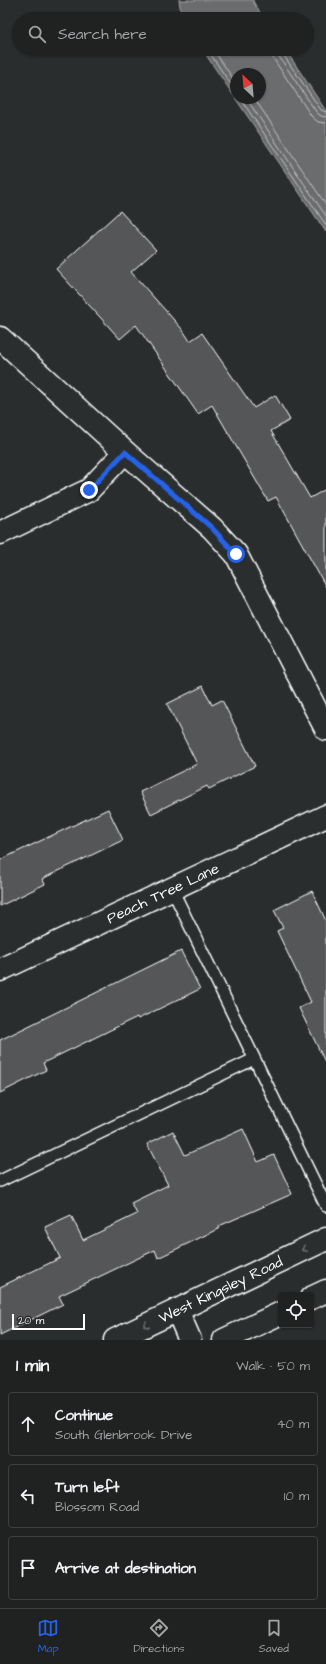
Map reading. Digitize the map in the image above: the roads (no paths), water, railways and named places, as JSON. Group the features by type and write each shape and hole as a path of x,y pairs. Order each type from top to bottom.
{"street":[{"path":"0,338 125,452 212,528 236,554 326,729"},
{"path":"0,533 89,490 125,452"},
{"name":"Peach Tree Lane","path":"0,970 326,816"},
{"name":"West Kingsley Road","path":"115,1340 326,1239"},
{"path":"314,1297 326,1291"},
{"path":"177,1310 190,1340"},
{"path":"224,1340 278,1314"}],"lane":[{"path":"172,889 326,1206"},
{"path":"0,1181 254,1058"}],"water":[{"path":"179,0 253,0 260,12 181,12"},
{"path":"207,56 290,56 326,111 326,232 239,104 266,104 266,68 230,68 230,90"}]}
